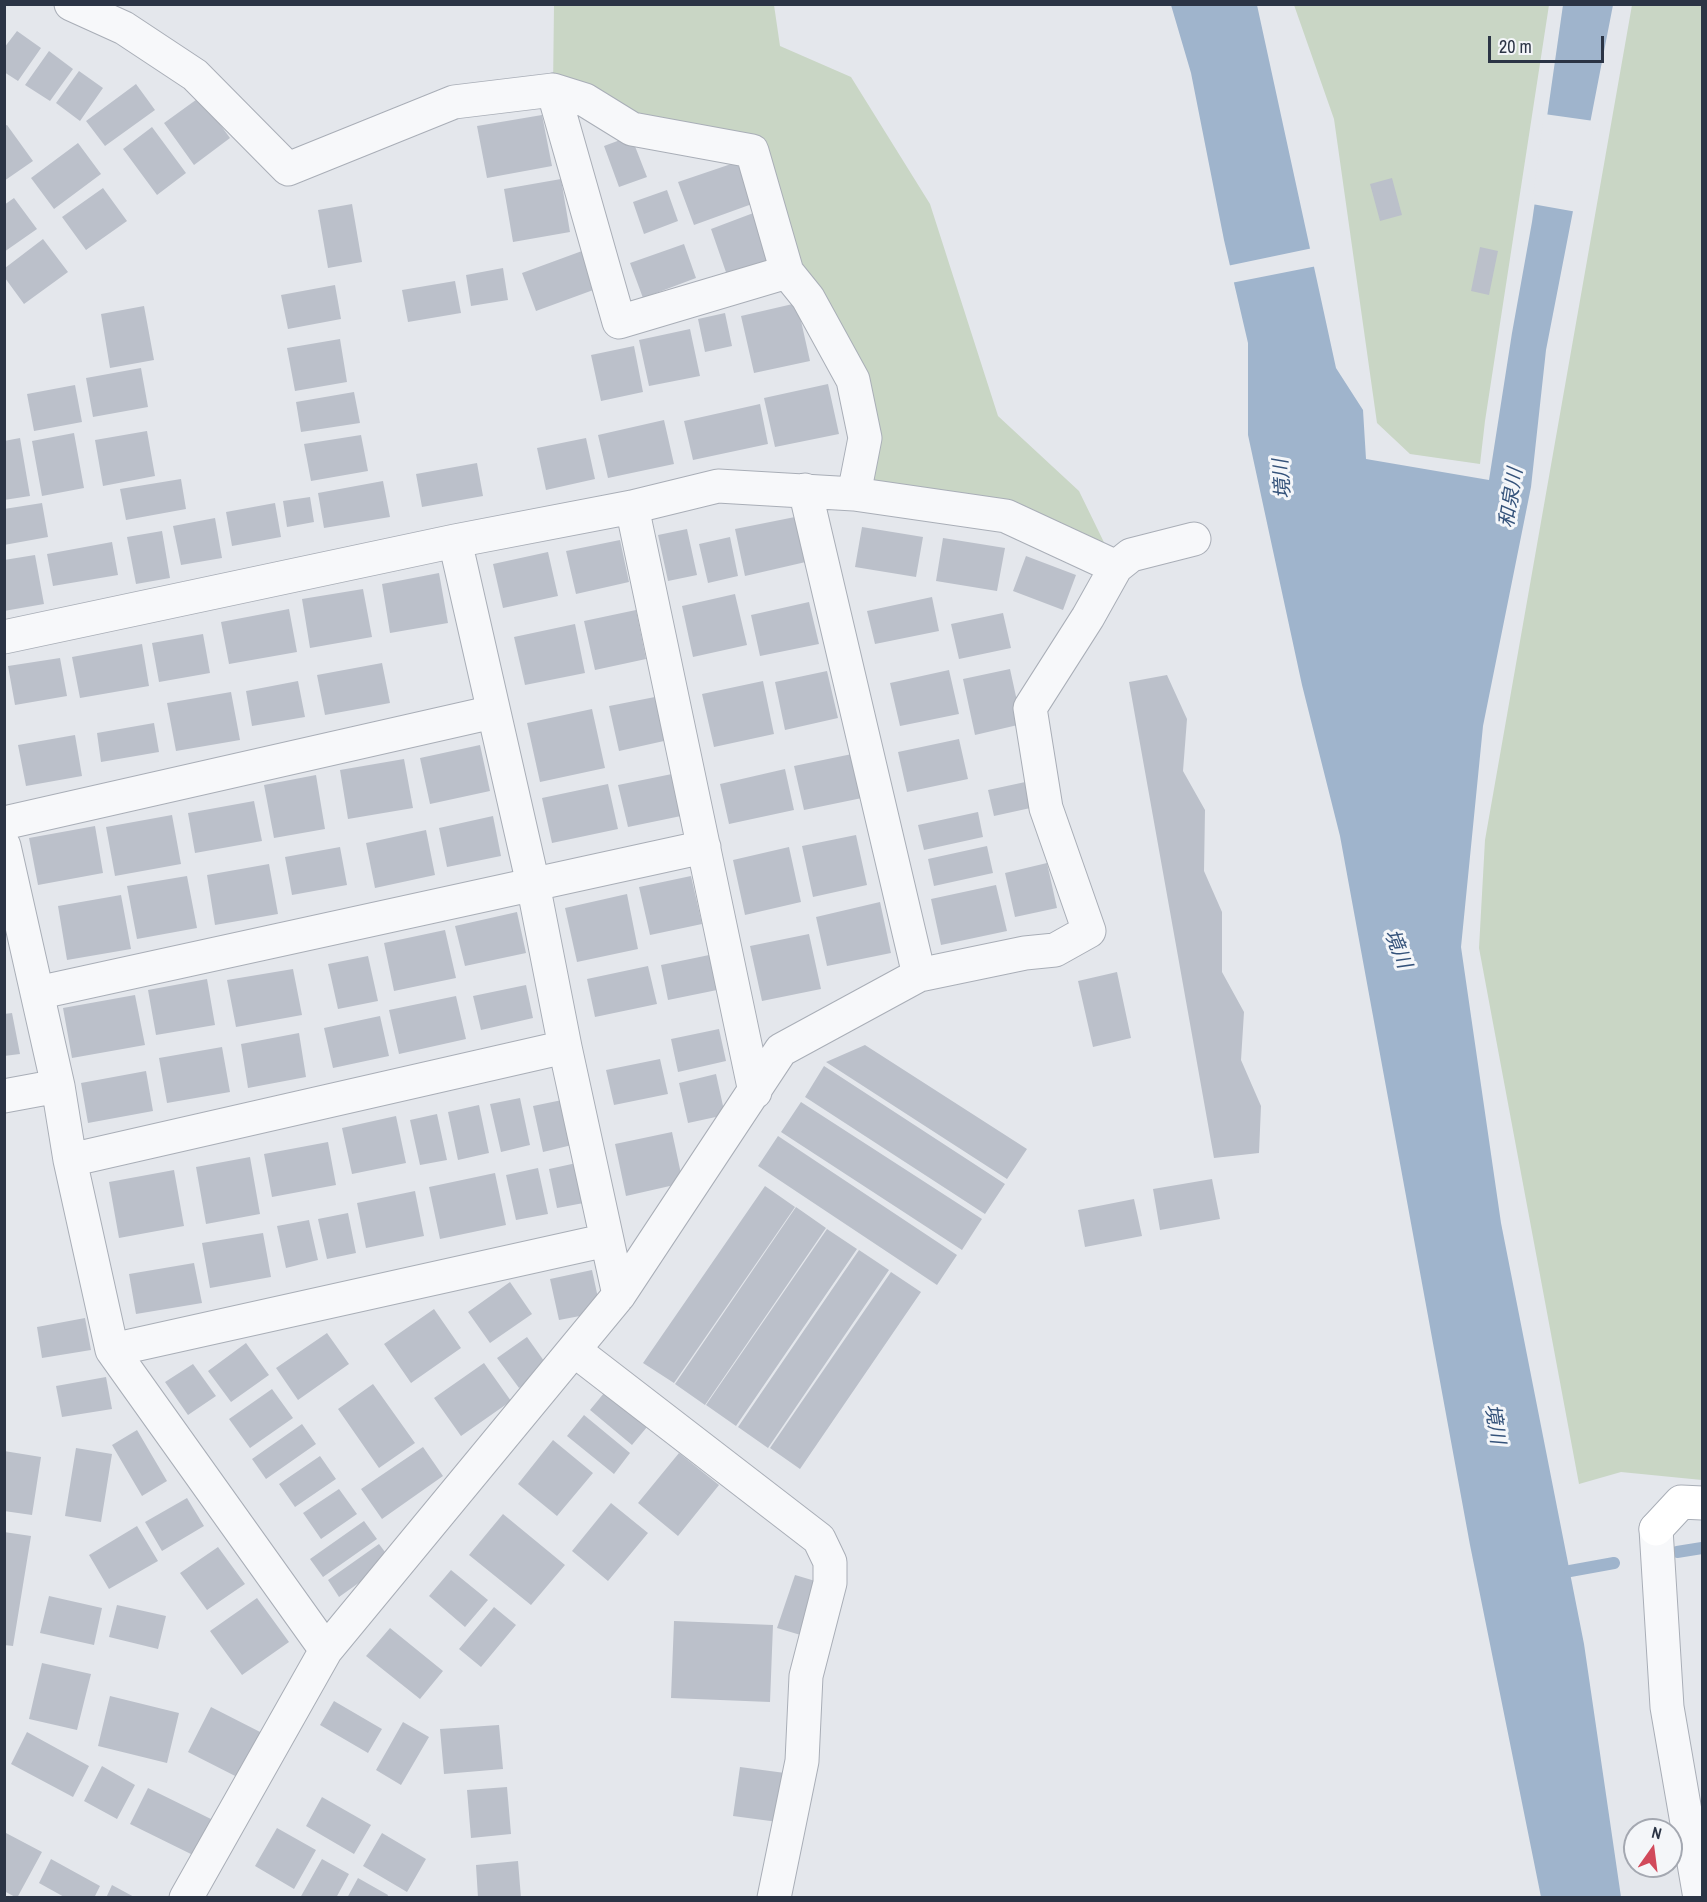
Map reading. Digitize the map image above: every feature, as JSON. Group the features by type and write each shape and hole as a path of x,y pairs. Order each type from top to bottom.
{"street":[{"path":"71,4 124,28 195,75 288,169 454,102 553,90 585,100 632,129 752,151 787,272 808,298 853,380 866,438 854,494"},
{"path":"553,90 619,322 787,272"},
{"path":"4,637 455,541 632,507 718,486 854,494 1006,516 1116,567"},
{"path":"805,490 919,975"},
{"path":"632,507 755,1092"},
{"path":"186,1898 326,1650 619,1295 781,1050 919,975 1025,953 1055,951 1089,931 1046,808 1030,708 1088,617 1116,567 1131,555 1194,539"},
{"path":"455,541 532,885 619,1295"},
{"path":"4,823 493,712"},
{"path":"4,846 58,1086 70,1160 112,1350 326,1650"},
{"path":"37,993 704,847"},
{"path":"70,1160 565,1047"},
{"path":"4,1096 58,1086"},
{"path":"112,1350 607,1240"},
{"path":"574,1350 819,1539 830,1562 830,1582 806,1676 802,1761 774,1898"},
{"path":"1700,1898 1667,1707 1656,1528 1681,1502 1702,1503"}],"green space":[{"path":"554,5 774,5 780,46 851,77 930,204 998,416 1079,491 1116,567 1006,516 854,494 865,438 752,151 553,90"},
{"path":"1294,5 1549,5 1480,464 1410,454 1377,423 1334,119"},
{"path":"1632,5 1702,5 1702,1480 1621,1472 1579,1484 1479,948 1485,840"}],"water":[{"path":"1171,5 1257,5 1336,368 1363,410 1366,459 1489,480 1532,222 1563,5 1613,5 1546,350 1531,487 1483,726 1461,947 1501,1223 1584,1644 1621,1897 1541,1897 1470,1545 1340,836 1302,685 1248,435 1248,343 1224,240 1191,73"}],"pier":[{"path":"1544,114 1594,121 1577,212 1532,204"},
{"path":"1313,248 1317,266 1231,283 1227,266"}],"building":[{"path":"17,31 41,48 18,81 4,72 4,48"},
{"path":"49,51 73,69 50,101 25,85"},
{"path":"79,71 103,88 80,121 56,103"},
{"path":"136,84 155,110 105,146 86,121"},
{"path":"200,97 230,138 194,165 164,123"},
{"path":"542,115 552,166 487,178 477,126"},
{"path":"7,125 33,161 4,181 4,126"},
{"path":"152,127 186,173 157,195 123,149"},
{"path":"631,136 647,177 619,187 604,146"},
{"path":"78,143 101,174 54,209 31,178"},
{"path":"737,162 752,204 694,225 678,182"},
{"path":"1392,178 1402,215 1380,221 1370,184"},
{"path":"561,179 570,232 513,242 504,189"},
{"path":"103,188 127,221 86,250 62,217"},
{"path":"667,190 678,221 644,234 633,202"},
{"path":"14,198 37,229 4,252 4,205"},
{"path":"352,204 362,262 328,268 318,210"},
{"path":"756,212 774,261 728,278 711,229"},
{"path":"43,239 68,272 24,304 5,278 5,268"},
{"path":"684,244 696,278 643,298 630,263"},
{"path":"1480,247 1498,251 1489,295 1471,291"},
{"path":"582,251 596,289 536,311 522,273"},
{"path":"503,268 508,300 471,306 466,275"},
{"path":"455,281 461,313 408,322 402,290"},
{"path":"335,285 341,319 288,329 281,295"},
{"path":"797,303 810,361 754,373 741,316"},
{"path":"144,306 154,360 110,368 101,314"},
{"path":"725,313 732,346 705,352 698,319"},
{"path":"690,329 700,376 649,386 639,340"},
{"path":"340,339 347,382 295,391 287,348"},
{"path":"634,346 643,392 601,401 591,355"},
{"path":"141,368 148,407 93,417 86,378"},
{"path":"828,384 839,434 775,447 764,398"},
{"path":"75,385 82,422 34,431 27,394"},
{"path":"354,392 360,423 301,432 296,402"},
{"path":"760,404 768,444 693,460 684,421"},
{"path":"664,420 674,464 608,478 598,435"},
{"path":"147,431 155,476 103,486 95,440"},
{"path":"74,433 84,488 42,496 32,441"},
{"path":"361,435 368,471 311,481 304,444"},
{"path":"20,438 30,496 4,500 4,441"},
{"path":"586,438 595,479 546,490 537,448"},
{"path":"477,463 483,496 422,507 416,474"},
{"path":"181,479 186,509 126,520 120,489"},
{"path":"383,481 390,517 324,528 318,493"},
{"path":"310,497 314,522 287,527 283,501"},
{"path":"42,503 48,537 4,545 4,509"},
{"path":"275,503 281,537 232,546 226,512"},
{"path":"800,516 810,561 745,576 735,529"},
{"path":"215,518 222,558 181,565 173,526"},
{"path":"862,527 923,537 916,577 855,567"},
{"path":"687,529 697,575 668,581 658,535"},
{"path":"162,531 170,578 136,584 127,537"},
{"path":"730,537 738,576 708,583 699,544"},
{"path":"943,538 1005,548 997,591 936,581"},
{"path":"620,540 629,582 576,594 566,551"},
{"path":"112,542 118,575 53,586 47,554"},
{"path":"548,552 558,596 503,608 493,564"},
{"path":"35,555 44,604 4,611 4,560"},
{"path":"1026,556 1076,575 1063,610 1013,591"},
{"path":"439,573 448,623 390,633 382,584"},
{"path":"363,589 372,637 310,648 302,599"},
{"path":"735,594 747,645 693,657 682,606"},
{"path":"932,597 939,631 875,644 867,611"},
{"path":"809,602 819,644 760,656 751,615"},
{"path":"289,609 297,652 229,664 221,622"},
{"path":"636,610 646,659 595,670 584,621"},
{"path":"1003,613 1011,648 959,659 951,624"},
{"path":"575,624 585,673 525,685 514,637"},
{"path":"203,634 210,673 159,682 152,643"},
{"path":"142,644 149,686 80,698 72,657"},
{"path":"60,658 67,696 15,705 8,666"},
{"path":"382,663 390,703 325,715 317,675"},
{"path":"1010,669 1022,724 975,735 963,679"},
{"path":"949,670 959,714 900,726 890,683"},
{"path":"827,671 838,718 785,730 775,682"},
{"path":"1167,675 1187,719 1183,771 1205,810 1204,871 1222,912 1222,972 1244,1012 1241,1060 1261,1106 1259,1153 1214,1158 1129,682"},
{"path":"298,681 305,717 252,726 246,691"},
{"path":"763,681 774,734 714,747 702,694"},
{"path":"231,692 240,740 176,751 167,703"},
{"path":"655,697 664,741 619,751 609,706"},
{"path":"592,709 605,768 540,782 527,723"},
{"path":"154,723 159,752 101,762 97,733"},
{"path":"75,735 82,776 26,786 18,745"},
{"path":"959,739 968,779 907,792 898,752"},
{"path":"480,745 490,791 430,804 420,758"},
{"path":"852,754 862,798 804,810 794,766"},
{"path":"404,759 413,808 348,819 340,770"},
{"path":"785,769 794,810 729,824 720,784"},
{"path":"672,774 681,816 628,827 618,785"},
{"path":"316,775 325,829 274,838 264,785"},
{"path":"1030,781 1035,807 994,816 988,790"},
{"path":"608,784 618,829 552,843 542,798"},
{"path":"254,801 262,841 195,853 188,813"},
{"path":"978,812 983,837 924,850 918,825"},
{"path":"172,815 181,864 115,876 106,827"},
{"path":"493,816 501,856 447,867 439,828"},
{"path":"95,826 103,873 38,885 29,838"},
{"path":"426,830 435,875 375,888 366,843"},
{"path":"856,835 867,885 813,897 802,846"},
{"path":"987,846 993,873 934,886 928,859"},
{"path":"340,847 347,885 292,895 285,857"},
{"path":"789,847 801,902 745,915 733,860"},
{"path":"1047,863 1057,908 1015,917 1005,873"},
{"path":"269,864 278,914 215,925 207,875"},
{"path":"187,876 197,928 137,939 127,886"},
{"path":"691,876 702,924 650,935 639,887"},
{"path":"996,885 1007,931 941,945 931,899"},
{"path":"627,894 638,949 577,962 565,908"},
{"path":"121,895 131,949 67,960 58,906"},
{"path":"880,902 891,953 827,966 816,917"},
{"path":"517,912 526,953 465,966 455,926"},
{"path":"445,930 456,978 394,991 384,943"},
{"path":"809,934 821,989 762,1001 750,946"},
{"path":"714,954 722,989 668,1000 661,965"},
{"path":"368,956 378,1001 338,1009 328,964"},
{"path":"648,966 657,1004 595,1017 587,979"},
{"path":"293,969 302,1015 236,1027 227,980"},
{"path":"1117,972 1131,1038 1093,1047 1078,981"},
{"path":"207,979 215,1025 156,1035 148,990"},
{"path":"526,985 533,1018 481,1030 473,996"},
{"path":"135,995 145,1045 72,1058 63,1008"},
{"path":"456,996 466,1039 399,1054 389,1010"},
{"path":"12,1013 20,1054 4,1056 4,1014"},
{"path":"380,1016 389,1056 333,1068 324,1028"},
{"path":"719,1029 726,1061 678,1072 671,1039"},
{"path":"299,1033 306,1077 248,1088 241,1044"},
{"path":"865,1045 1027,1149 1007,1179 826,1062"},
{"path":"222,1047 230,1092 167,1103 159,1058"},
{"path":"660,1059 668,1094 614,1105 606,1070"},
{"path":"824,1066 1005,1184 985,1214 805,1097"},
{"path":"146,1071 153,1111 88,1123 81,1083"},
{"path":"716,1074 725,1115 688,1123 679,1083"},
{"path":"520,1098 530,1145 501,1152 490,1104"},
{"path":"562,1100 572,1145 543,1152 533,1106"},
{"path":"801,1102 982,1219 962,1250 781,1132"},
{"path":"479,1105 489,1153 458,1160 448,1112"},
{"path":"437,1114 447,1160 420,1165 410,1120"},
{"path":"396,1116 406,1163 352,1174 342,1128"},
{"path":"672,1132 683,1183 626,1196 615,1144"},
{"path":"778,1136 957,1255 937,1285 758,1166"},
{"path":"328,1142 336,1185 272,1197 264,1154"},
{"path":"250,1157 260,1214 206,1224 196,1167"},
{"path":"581,1162 589,1202 557,1208 549,1169"},
{"path":"538,1168 548,1214 516,1220 506,1175"},
{"path":"174,1170 184,1226 119,1238 109,1182"},
{"path":"495,1173 506,1225 440,1239 429,1187"},
{"path":"1212,1179 1220,1219 1160,1230 1153,1189"},
{"path":"765,1186 795,1207 674,1383 643,1363"},
{"path":"415,1191 424,1236 366,1248 357,1203"},
{"path":"1134,1199 1142,1236 1085,1247 1078,1210"},
{"path":"796,1207 826,1228 705,1405 675,1384"},
{"path":"348,1213 356,1253 327,1259 318,1219"},
{"path":"309,1220 318,1260 286,1268 277,1226"},
{"path":"827,1229 857,1249 736,1426 706,1405"},
{"path":"263,1233 271,1277 210,1288 202,1243"},
{"path":"859,1250 889,1270 768,1448 738,1427"},
{"path":"194,1263 202,1303 136,1314 129,1274"},
{"path":"592,1270 601,1312 559,1320 550,1279"},
{"path":"891,1272 921,1292 800,1469 770,1448"},
{"path":"510,1282 532,1314 490,1343 468,1312"},
{"path":"434,1309 461,1348 411,1383 384,1344"},
{"path":"85,1318 91,1350 42,1358 37,1327"},
{"path":"327,1333 349,1364 298,1400 276,1368"},
{"path":"527,1337 549,1368 519,1388 497,1358"},
{"path":"246,1343 269,1375 231,1402 208,1371"},
{"path":"484,1363 511,1401 461,1436 434,1398"},
{"path":"193,1364 216,1396 188,1415 165,1382"},
{"path":"106,1377 112,1409 62,1417 56,1386"},
{"path":"373,1384 415,1443 379,1468 338,1409"},
{"path":"609,1387 652,1421 632,1445 590,1410"},
{"path":"272,1389 293,1418 250,1448 229,1419"},
{"path":"584,1415 630,1453 614,1474 567,1436"},
{"path":"302,1424 316,1444 266,1479 252,1459"},
{"path":"137,1430 167,1481 142,1496 112,1445"},
{"path":"553,1440 593,1473 557,1516 518,1484"},
{"path":"423,1447 443,1476 382,1519 361,1489"},
{"path":"76,1448 112,1454 101,1522 65,1516"},
{"path":"4,1451 41,1457 32,1515 4,1511"},
{"path":"679,1453 719,1485 678,1536 638,1503"},
{"path":"320,1456 336,1479 295,1507 279,1484"},
{"path":"339,1489 357,1514 321,1539 303,1513"},
{"path":"187,1498 204,1526 162,1551 145,1522"},
{"path":"611,1503 648,1533 608,1581 572,1551"},
{"path":"503,1514 565,1565 531,1605 469,1555"},
{"path":"364,1521 377,1539 323,1577 310,1559"},
{"path":"137,1526 158,1561 109,1589 89,1555"},
{"path":"4,1532 31,1536 13,1646 4,1645"},
{"path":"379,1544 391,1560 339,1597 328,1580"},
{"path":"218,1547 245,1584 207,1610 180,1573"},
{"path":"451,1570 488,1600 465,1627 429,1596"},
{"path":"795,1575 822,1583 804,1636 777,1628"},
{"path":"49,1596 102,1608 94,1645 40,1633"},
{"path":"257,1598 289,1642 242,1675 210,1631"},
{"path":"117,1605 166,1616 158,1649 109,1637"},
{"path":"494,1607 516,1625 481,1667 459,1649"},
{"path":"674,1621 773,1625 770,1702 671,1698"},
{"path":"390,1628 443,1671 420,1699 366,1656"},
{"path":"42,1663 91,1674 77,1730 29,1719"},
{"path":"110,1696 179,1713 167,1763 98,1746"},
{"path":"334,1701 382,1729 368,1753 320,1725"},
{"path":"211,1707 268,1736 245,1781 188,1752"},
{"path":"403,1722 429,1737 401,1785 376,1770"},
{"path":"499,1725 503,1769 444,1774 440,1729"},
{"path":"27,1732 89,1766 73,1797 11,1764"},
{"path":"102,1766 135,1785 117,1819 84,1801"},
{"path":"740,1767 785,1773 778,1822 733,1816"},
{"path":"507,1787 511,1834 471,1838 467,1790"},
{"path":"148,1788 215,1821 197,1857 130,1824"},
{"path":"322,1797 371,1825 354,1854 306,1826"},
{"path":"277,1828 316,1850 294,1889 255,1866"},
{"path":"6,1833 42,1852 17,1898 4,1891 4,1836"},
{"path":"382,1833 426,1859 407,1892 363,1866"},
{"path":"51,1859 100,1886 94,1898 66,1898 39,1883"},
{"path":"322,1859 349,1874 336,1898 300,1898"},
{"path":"518,1861 521,1898 478,1898 476,1865"},
{"path":"358,1878 388,1895 387,1898 347,1898"},
{"path":"112,1885 136,1898 106,1898"}],"waterway":[{"path":"1677,1552 1702,1548"},
{"path":"1570,1571 1614,1563"}],"water label":[{"name":"境川","path":"1283,479"},
{"name":"和泉川","path":"1512,498"},
{"name":"境川","path":"1397,949"},
{"name":"境川","path":"1494,1424"}]}
